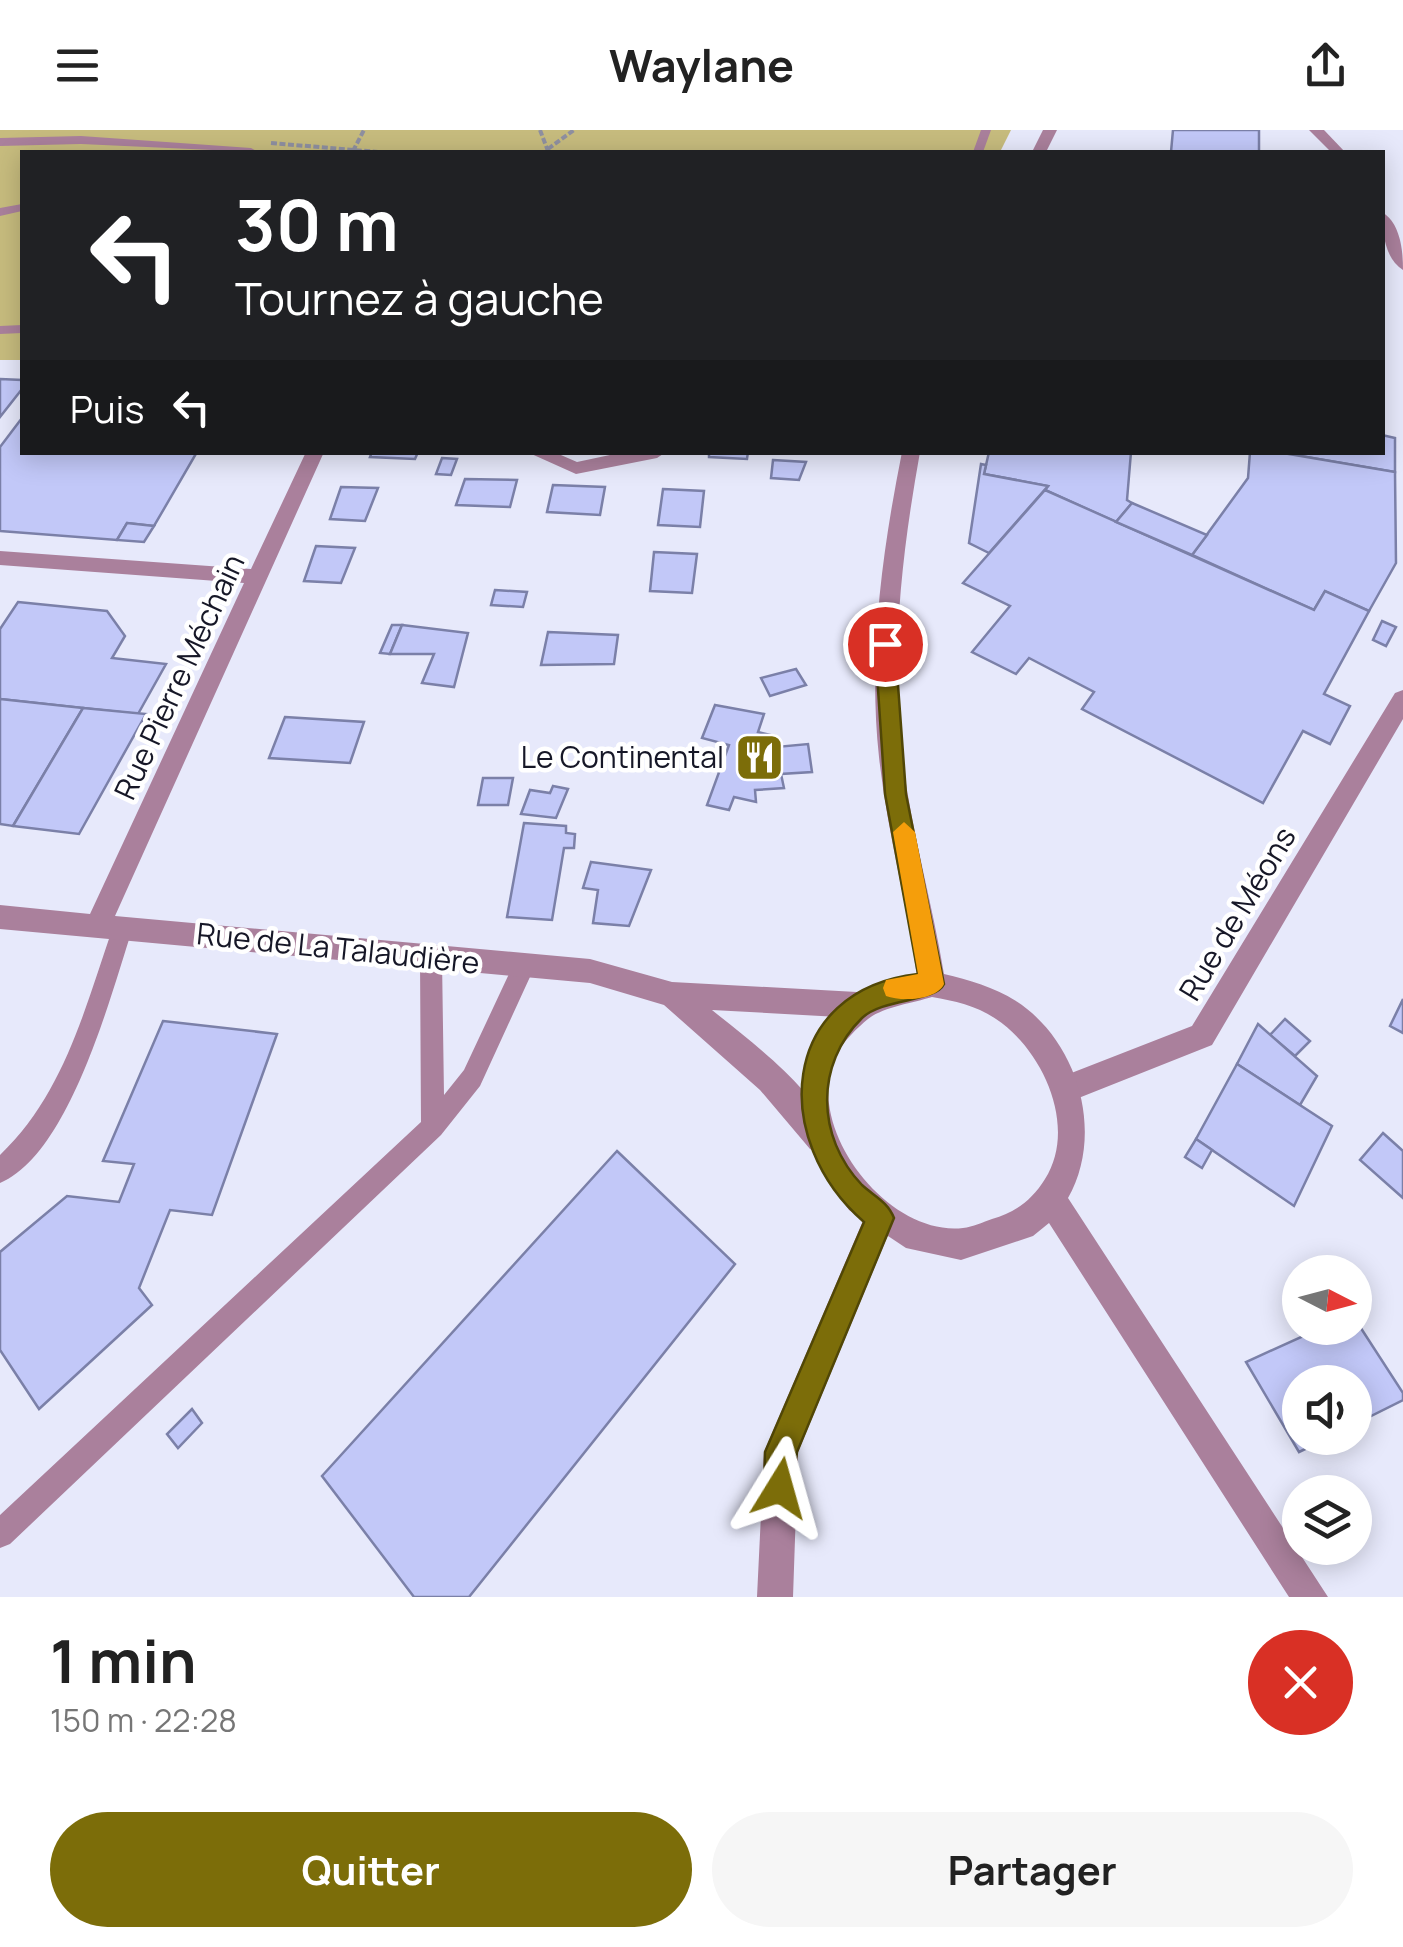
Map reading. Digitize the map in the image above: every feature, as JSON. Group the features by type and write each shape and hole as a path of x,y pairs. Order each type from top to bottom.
{"street":[{"path":"1316,130 1336,150"},
{"path":"0,142 81,140 223,150"},
{"path":"1385,223 1403,265"},
{"name":"Rue Pierre Méchain","path":"110,926 315,455"},
{"path":"544,455 576,468 642,455"},
{"path":"910,455 896,524 885,644 896,794 932,984"},
{"path":"0,558 260,577"},
{"name":"Rue de Méons","path":"1066,1088 1202,1036 1403,698"},
{"name":"Rue de La Talaudière","path":"0,917 590,971 672,994 857,1006"},
{"path":"932,984 975,993 1001,1006 1028,1028 1056,1064 1073,1120 1068,1165 1050,1199 1033,1218 986,1240 938,1241 880,1218 851,1193 820,1140 813,1105 814,1074 830,1034 857,1006 892,988 932,984"},
{"name":"Rue de La Talaudière","path":"672,994 734,1044 799,1109 820,1140"},
{"path":"1050,1199 1310,1597"},
{"path":"776,1597 781,1452 880,1218"}],"lane":[{"path":"0,1170 38,1133 58,1104 110,926"},
{"path":"432,959 433,1127"},
{"path":"0,1534 433,1127 472,1078 524,966"}],"path":[{"path":"540,130 547,149 574,130"},
{"path":"266,143 341,150"}],"shaded area":[{"path":"0,130 1011,130 1001,150 20,150 20,360 0,360"}],"building":[{"path":"1173,130 1259,130 1259,150 1171,150"},
{"path":"0,379 20,380 20,392 0,417"},
{"path":"20,421 20,455 195,455 154,526 127,523 117,540 0,531 0,447"},
{"path":"1385,436 1395,438 1395,472 1295,455 1385,455"},
{"path":"371,455 417,455 415,459"},
{"path":"709,455 748,455 747,459"},
{"path":"988,455 1131,455 1127,500 1132,503 1116,522 1045,490 1048,486 984,474"},
{"path":"1250,455 1295,455 1395,472 1396,563 1369,611 1325,591 1314,610 1192,555 1248,478"},
{"path":"442,458 457,459 451,475 436,474"},
{"path":"773,460 806,462 799,480 771,478"},
{"path":"981,464 986,465 984,474 1048,486 989,553 969,543"},
{"path":"465,479 517,480 510,507 456,505"},
{"path":"553,485 605,487 600,515 547,512"},
{"path":"341,487 378,488 365,521 330,519"},
{"path":"663,489 704,491 700,527 658,525"},
{"path":"1045,490 1314,610 1325,591 1369,611 1324,694 1350,706 1330,744 1303,731 1263,803 1082,709 1094,692 1029,658 1016,674 972,652 1010,606 963,583"},
{"path":"1132,503 1207,535 1192,555 1116,522"},
{"path":"127,523 154,526 144,542 117,540"},
{"path":"316,546 355,548 341,583 304,581"},
{"path":"654,552 697,554 692,593 650,591"},
{"path":"495,590 527,592 523,607 491,605"},
{"path":"18,602 107,611 125,636 112,658 166,664 138,714 0,699 0,629"},
{"path":"1382,621 1396,627 1386,646 1373,640"},
{"path":"392,625 402,625 390,654 380,653"},
{"path":"402,625 468,633 454,687 422,683 434,654 390,654"},
{"path":"548,632 618,635 614,664 541,665"},
{"path":"796,669 806,685 770,696 761,678"},
{"path":"0,699 83,708 13,826 0,824"},
{"path":"715,705 764,714 758,732 775,736 777,747 808,744 812,772 781,774 784,788 755,790 756,802 734,797 729,810 707,805 729,745 702,738"},
{"path":"83,708 146,714 79,834 13,826"},
{"path":"285,717 364,722 350,763 269,758"},
{"path":"483,778 513,778 508,805 478,805"},
{"path":"553,786 568,789 556,818 521,814 530,790 550,793"},
{"path":"524,823 566,826 566,833 575,834 574,848 564,848 552,920 507,917"},
{"path":"591,862 651,870 629,926 593,923 598,890 583,888"},
{"path":"1403,999 1403,1033 1390,1026"},
{"path":"1285,1019 1310,1041 1295,1056 1270,1035"},
{"path":"163,1021 277,1034 212,1215 170,1210 139,1288 152,1305 39,1409 0,1350 0,1252 67,1196 119,1202 134,1164 103,1161"},
{"path":"1258,1024 1317,1076 1300,1105 1237,1064"},
{"path":"1237,1064 1332,1126 1294,1206 1196,1139"},
{"path":"1383,1133 1403,1151 1403,1198 1360,1160"},
{"path":"1196,1139 1212,1150 1202,1168 1185,1157"},
{"path":"617,1151 735,1264 469,1597 414,1597 322,1476"},
{"path":"1284,1345 1372,1345 1403,1393 1403,1400 1372,1416 1372,1365 1282,1365 1282,1423 1246,1362"},
{"path":"192,1409 202,1423 178,1448 167,1434"}],"slow traffic":[{"path":"895,988 932,984 904,832"}],"place":[{"name":"Le Continental","path":"759,758"}],"route":[{"path":"780,1488 781,1452 880,1218 851,1193 831,1165 820,1140 813,1105 814,1074 830,1034 857,1006 892,988 932,984 922,914 896,794 885,644"}]}
